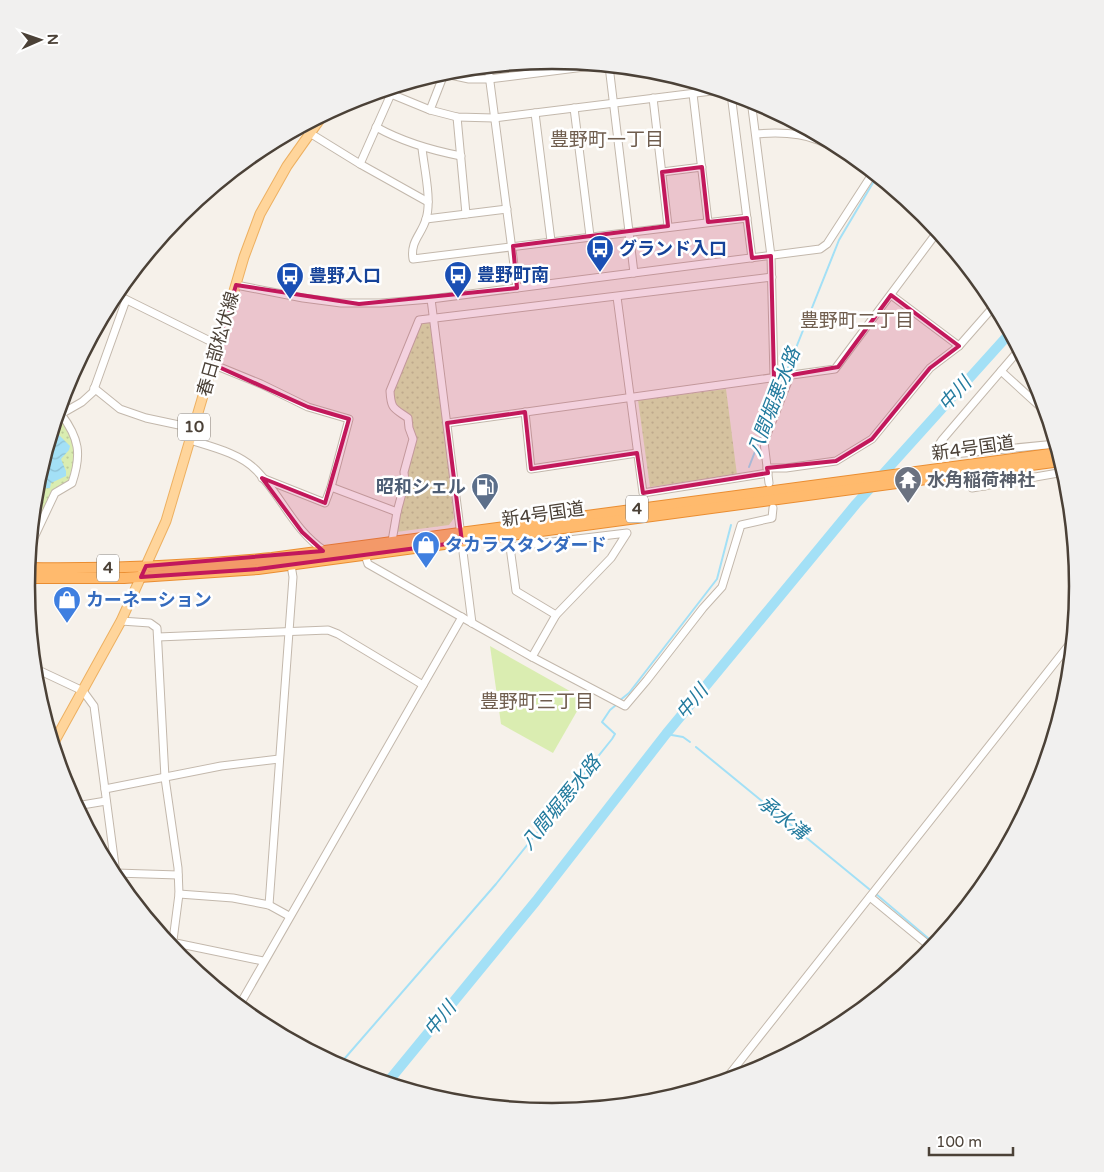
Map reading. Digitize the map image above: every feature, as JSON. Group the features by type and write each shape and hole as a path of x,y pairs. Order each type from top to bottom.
{"highway":[{"name":"新4号国道","path":"35,578 141,577 220,573 291,565 364,555 461,537 1051,454"},
{"name":"新4号国道","path":"36,568 79,569 243,561 392,541 461,537 803,496 1053,462"}],"main road":[{"name":"春日部松伏線","path":"58,736 120,621 166,522 244,258 265,204 287,166 315,126"}],"street":[{"path":"459,78 469,80 490,79 565,69"},
{"path":"609,72 634,273"},
{"path":"489,73 517,288"},
{"path":"430,110 439,82"},
{"path":"393,94 430,110 457,117 494,118 705,92"},
{"path":"693,94 708,222"},
{"path":"360,164 387,96"},
{"path":"653,98 668,226"},
{"path":"732,101 752,258"},
{"path":"574,108 590,236"},
{"path":"752,109 771,256 783,377 764,442 769,483"},
{"path":"535,113 551,241"},
{"path":"457,117 466,214"},
{"path":"376,127 395,138 422,148 461,156"},
{"path":"305,132 428,202"},
{"path":"756,134 786,132 811,138"},
{"path":"422,148 428,202 426,219 418,232 412,252 413,259 668,226 746,218"},
{"path":"662,172 702,167"},
{"path":"236,285 341,303 381,303 431,299 824,248 869,178"},
{"path":"426,219 507,209"},
{"path":"446,423 832,370 838,367 934,237"},
{"path":"392,541 405,482 404,472 413,439 408,418 393,409 390,403 390,391 419,320 772,278"},
{"path":"891,295 959,346"},
{"path":"617,297 643,493 767,470 836,461 842,458 872,439 930,368 959,346 981,324 990,312"},
{"path":"123,298 218,345"},
{"path":"431,299 472,623"},
{"path":"65,412 82,402 93,392 126,300"},
{"path":"1015,355 942,440 935,451 943,455 1049,445"},
{"path":"212,364 261,384 308,407 349,419 325,503 262,478"},
{"path":"1001,371 1035,402"},
{"path":"94,388 120,409 146,418 193,428"},
{"path":"525,412 531,469 637,453"},
{"path":"38,529 55,493 72,482 75,475 77,463 76,439 63,417"},
{"path":"190,440 232,454 255,469 302,532 326,551"},
{"path":"972,488 1056,473"},
{"path":"984,477 985,486"},
{"path":"331,487 397,512"},
{"path":"364,555 368,564 532,657 625,706 722,587 740,525 772,518 773,508"},
{"path":"532,657 556,615 611,558 627,533 510,547 516,591 556,615"},
{"path":"269,905 292,577 291,565"},
{"path":"242,1000 462,617"},
{"path":"120,621 150,623 157,628 165,778 179,894 172,937"},
{"path":"158,637 288,631 332,631 423,685"},
{"path":"732,1071 1065,649"},
{"path":"42,672 83,691 94,706 115,861"},
{"path":"105,789 228,764 280,759"},
{"path":"83,805 106,800"},
{"path":"125,877 178,875"},
{"path":"179,894 234,898 269,905 289,916"},
{"path":"870,897 926,943"},
{"path":"180,946 264,961"}],"highlighted area":[{"path":"702,167 708,222 747,218 752,258 771,256 774,378 838,367 891,295 959,346 930,368 872,439 836,461 767,468 768,473 643,493 637,453 531,469 525,412 447,423 462,542 258,569 141,577 146,566 323,551 302,532 262,478 325,503 349,419 308,407 212,364 236,285 359,304 517,288 513,246 668,226 662,172"}],"green space":[{"path":"430,320 454,518 449,525 396,532 407,472 416,438 412,428 411,416 394,406 393,396 401,364 420,323"},
{"path":"726,389 737,475 650,487 638,400"},
{"path":"61,422 71,439 74,454 69,481 55,488 39,521 45,485"},
{"path":"490,646 584,699 553,753 501,724"}],"water":[{"path":"58,434 70,446 61,459 66,476 51,483 50,488 44,488"}],"waterway":[{"name":"八間堀悪水路","path":"786,373 839,240 874,181"},
{"name":"中川","path":"391,1078 536,901 666,734 856,504 1006,338"},
{"name":"八間堀悪水路","path":"749,467 783,379"},
{"name":"八間堀悪水路","path":"619,701 629,693 717,579 731,525"},
{"name":"八間堀悪水路","path":"344,1059 496,884 612,739 615,734 602,722 616,705"},
{"name":"承水溝","path":"666,734 683,737 690,742"},
{"name":"承水溝","path":"696,747 869,889"},
{"name":"承水溝","path":"876,894 930,939"}],"place":[{"name":"グランド入口","path":"600,273"},
{"name":"豊野町南","path":"458,299"},
{"name":"豊野入口","path":"290,300"},
{"name":"水角稲荷神社","path":"908,504"},
{"name":"昭和シェル","path":"485,511"},
{"name":"タカラスタンダード","path":"426,569"},
{"name":"カーネーション","path":"67,624"}],"district":[{"name":"豊野町一丁目","path":"607,140"},
{"name":"豊野町二丁目","path":"857,321"},
{"name":"豊野町三丁目","path":"537,702"}]}
